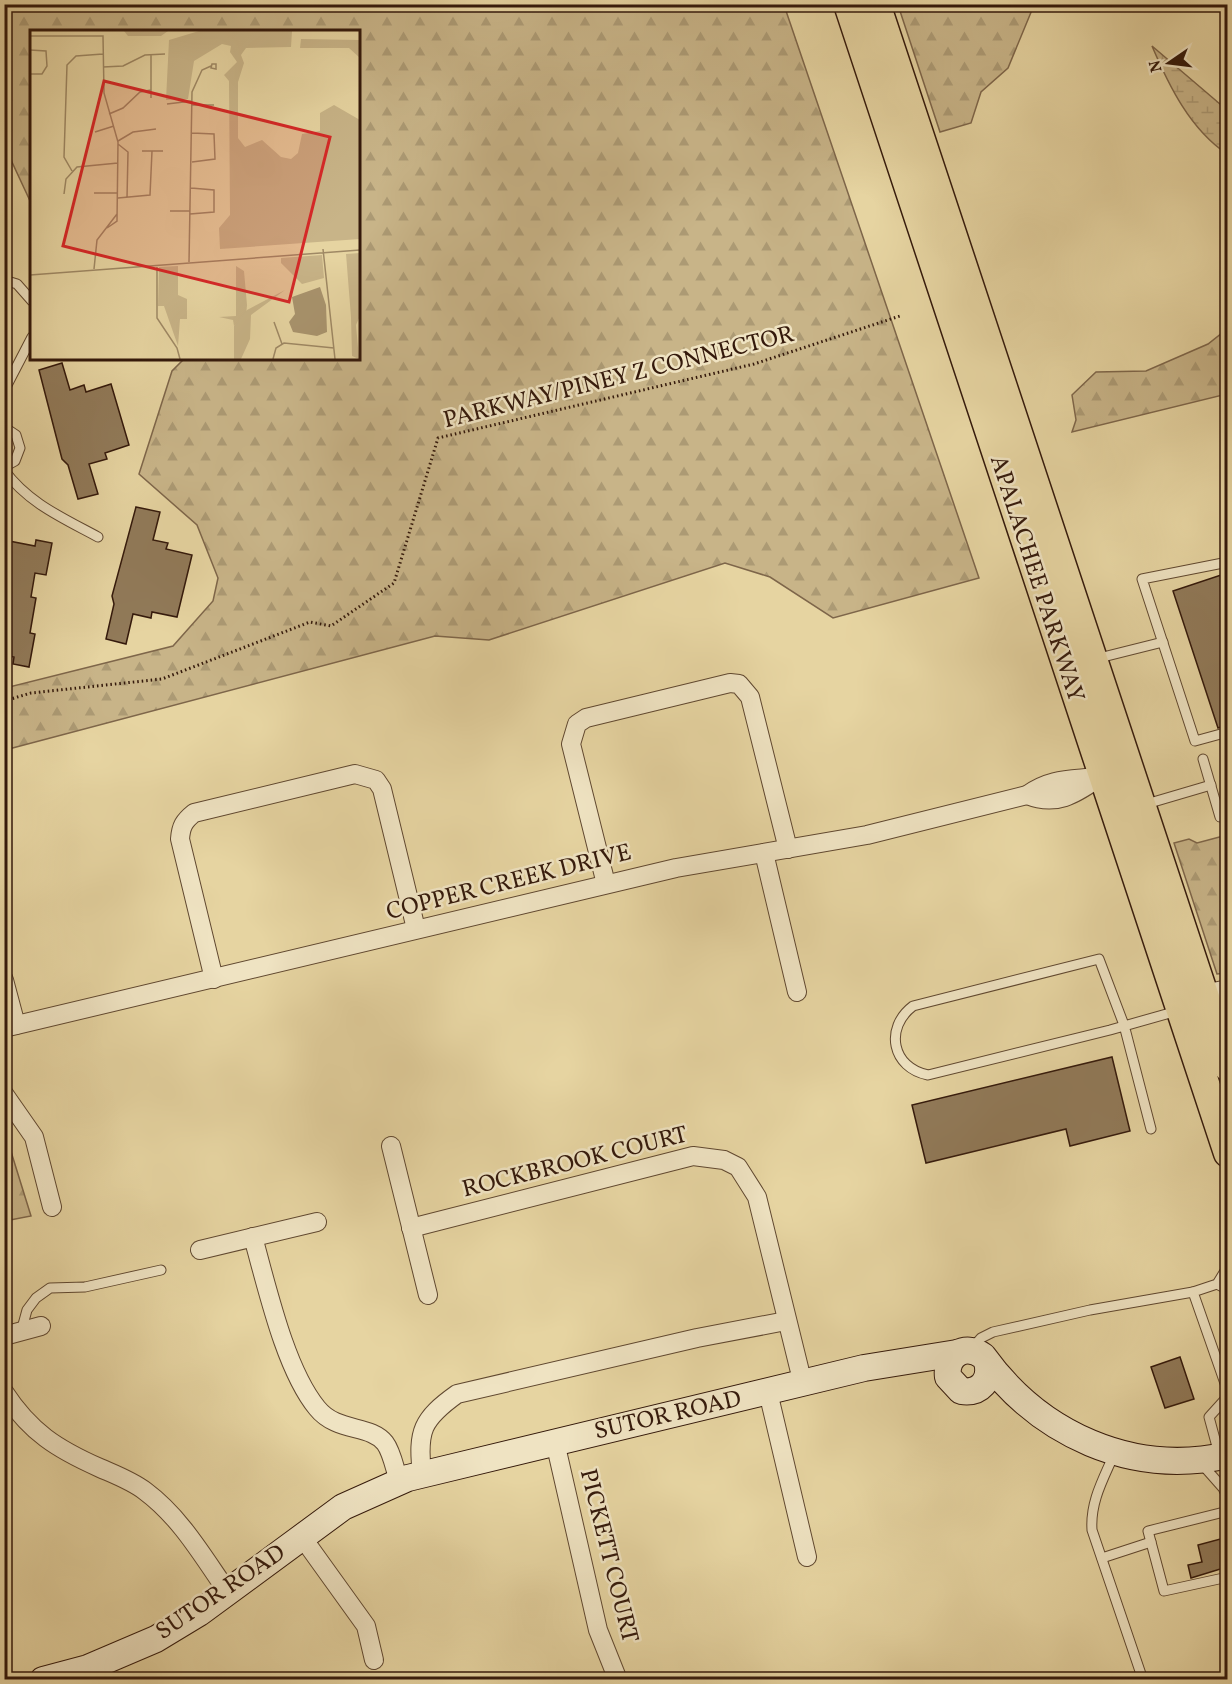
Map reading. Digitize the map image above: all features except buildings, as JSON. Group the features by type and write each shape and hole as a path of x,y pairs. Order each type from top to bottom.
{"main road":[{"name":"APALACHEE PARKWAY","path":"848,4 1092,660 1116,773 1168,974 1186,993 1204,998"},
{"name":"APALACHEE PARKWAY","path":"876,4 963,312 1116,773 1141,805 1204,998 1227,1153"},
{"path":"1204,998 1195,1012 1215,1029 1227,1067"}],"street":[{"path":"606,884 571,744 577,724 586,718 616,709 730,683 739,684 750,697 788,849"},
{"name":"COPPER CREEK DRIVE","path":"10,1026 676,868 867,835 1027,795 1041,785 1068,778 1116,773"},
{"path":"214,979 180,839 181,828 186,819 194,813 355,774 376,780 382,789 416,929"},
{"path":"764,853 797,992"},
{"path":"4,980 10,1026"},
{"path":"4,1094 34,1137 52,1206"},
{"path":"391,1146 428,1295"},
{"name":"ROCKBROOK COURT","path":"411,1228 693,1156 724,1160 738,1167 757,1197 803,1384"},
{"path":"200,1250 317,1222"},
{"path":"253,1237 273,1309 294,1367 309,1397 328,1419 340,1426 374,1434 385,1443 410,1478"},
{"path":"410,1478 424,1424 437,1408 457,1394 697,1338 786,1321"},
{"path":"13,1334 40,1326"},
{"path":"949,1379 949,1363 971,1355"},
{"path":"971,1355 988,1376 981,1388 974,1391"},
{"path":"971,1355 1034,1409 1073,1434 1115,1452 1132,1458 1162,1461 1215,1457"},
{"name":"SUTOR ROAD","path":"43,1680 88,1668 156,1639 199,1613 343,1507 410,1478 864,1368 971,1355"},
{"path":"916,1361 949,1379 961,1390 1004,1397 1034,1409"},
{"path":"4,1392 20,1417 38,1434 57,1447 143,1489 162,1505 177,1520 227,1591"},
{"path":"768,1392 807,1557"},
{"name":"PICKETT COURT","path":"555,1442 598,1630 618,1680"},
{"path":"302,1537 366,1626 374,1660"}],"lane":[{"path":"4,280 17,284 30,299"},
{"path":"4,391 30,341"},
{"path":"4,427 16,435 20,448 15,461 4,468 19,490 55,514 98,537"},
{"path":"1227,562 1142,579 1195,741 1227,732"},
{"path":"1092,660 1163,642"},
{"path":"1203,759 1220,817 1227,815"},
{"path":"1141,805 1211,785"},
{"path":"1151,1129 1124,1025 1099,959 913,1006 900,1020 895,1042 904,1063 914,1071 928,1075 1124,1025 1204,998"},
{"path":"1227,1266 1217,1284 1227,1290"},
{"path":"13,1334 36,1298 50,1288 85,1287 161,1270"},
{"name":"SUTOR ROAD","path":"971,1355 981,1338 993,1332 1090,1310 1193,1292 1217,1284"},
{"path":"1193,1292 1227,1392"},
{"path":"1227,1396 1209,1416 1215,1457 1227,1498"},
{"path":"1115,1452 1091,1514 1092,1530 1143,1678 1131,1680"},
{"path":"1227,1511 1148,1531 1164,1591 1227,1577"},
{"path":"1102,1558 1151,1542"}],"path":[{"name":"PARKWAY/PINEY Z CONNECTOR","path":"4,701 31,693 162,679 310,622 331,626 394,583 438,438 754,364 900,316"}],"green space":[{"path":"5,4 784,5 979,578 833,618 770,577 725,563 489,640 435,636 5,750 5,688 173,646 213,601 218,578 197,525 139,474 172,371 183,360 360,360 360,30 30,30 30,201 5,147"},
{"path":"898,5 1034,5 1008,68 981,92 971,123 940,132"},
{"path":"1152,46 1227,110 1227,154 1214,144 1191,119 1173,91"},
{"path":"1227,329 1227,394 1072,432 1076,420 1072,395 1096,372 1146,371 1208,344"},
{"path":"1227,835 1227,973 1217,974 1174,843 1189,839 1197,843"},
{"path":"4,1129 31,1216 5,1221 4,1221"}]}
